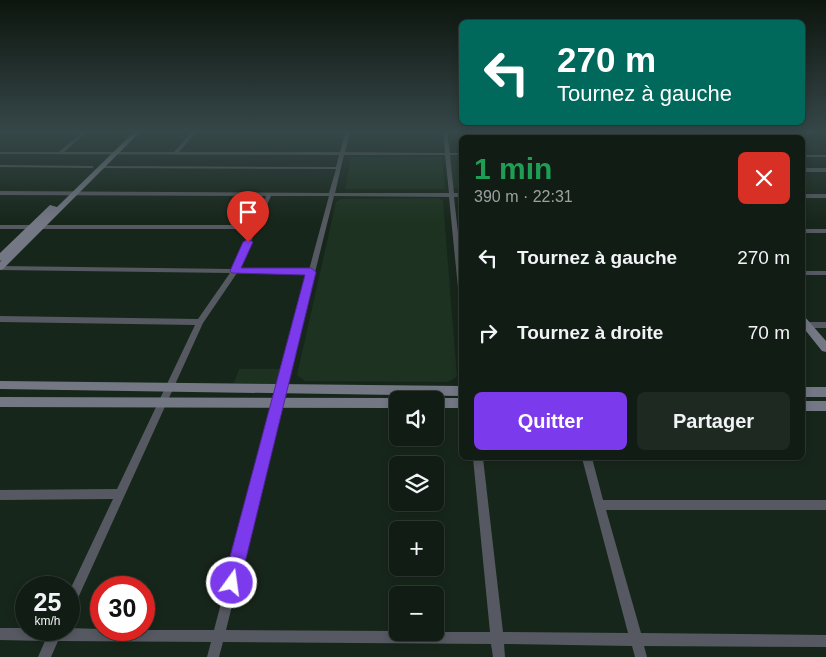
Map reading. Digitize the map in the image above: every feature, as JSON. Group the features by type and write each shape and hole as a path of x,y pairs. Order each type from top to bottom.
{"street":[{"path":"0,268 42,227 97,162"},
{"path":"0,258 106,162"},
{"path":"213,657 278,396 340,162"},
{"path":"448,162 459,262"},
{"path":"0,166 92,167"},
{"path":"100,167 338,168"},
{"path":"805,170 826,170"},
{"path":"0,193 459,195"},
{"path":"80,581 200,322 235,271 269,194"},
{"path":"805,196 826,196"},
{"path":"0,227 254,227"},
{"path":"805,231 826,231"},
{"path":"0,268 311,272"},
{"path":"805,273 826,273"},
{"path":"0,319 200,322"},
{"path":"805,323 826,325"},
{"path":"805,324 826,348"},
{"path":"0,385 172,385 278,396 389,402"},
{"path":"0,402 162,403 278,396 459,390"},
{"path":"805,392 826,392"},
{"path":"444,403 459,403"},
{"path":"805,406 826,406"},
{"path":"478,460 499,657"},
{"path":"588,460 641,657"},
{"path":"0,495 120,494"},
{"path":"600,505 826,505"},
{"path":"0,634 15,633"},
{"path":"80,633 218,637 826,641"},
{"path":"44,657 52,641"}],"shaded area":[{"path":"350,162 442,162 445,189 345,189"},
{"path":"451,162 459,162 459,188 453,188"},
{"path":"438,198 443,201 457,377 448,382 305,381 297,375 336,202 341,199"},
{"path":"239,369 280,369 276,384 234,383"}],"route":[{"path":"232,583 311,272 235,271 248,242"}]}
